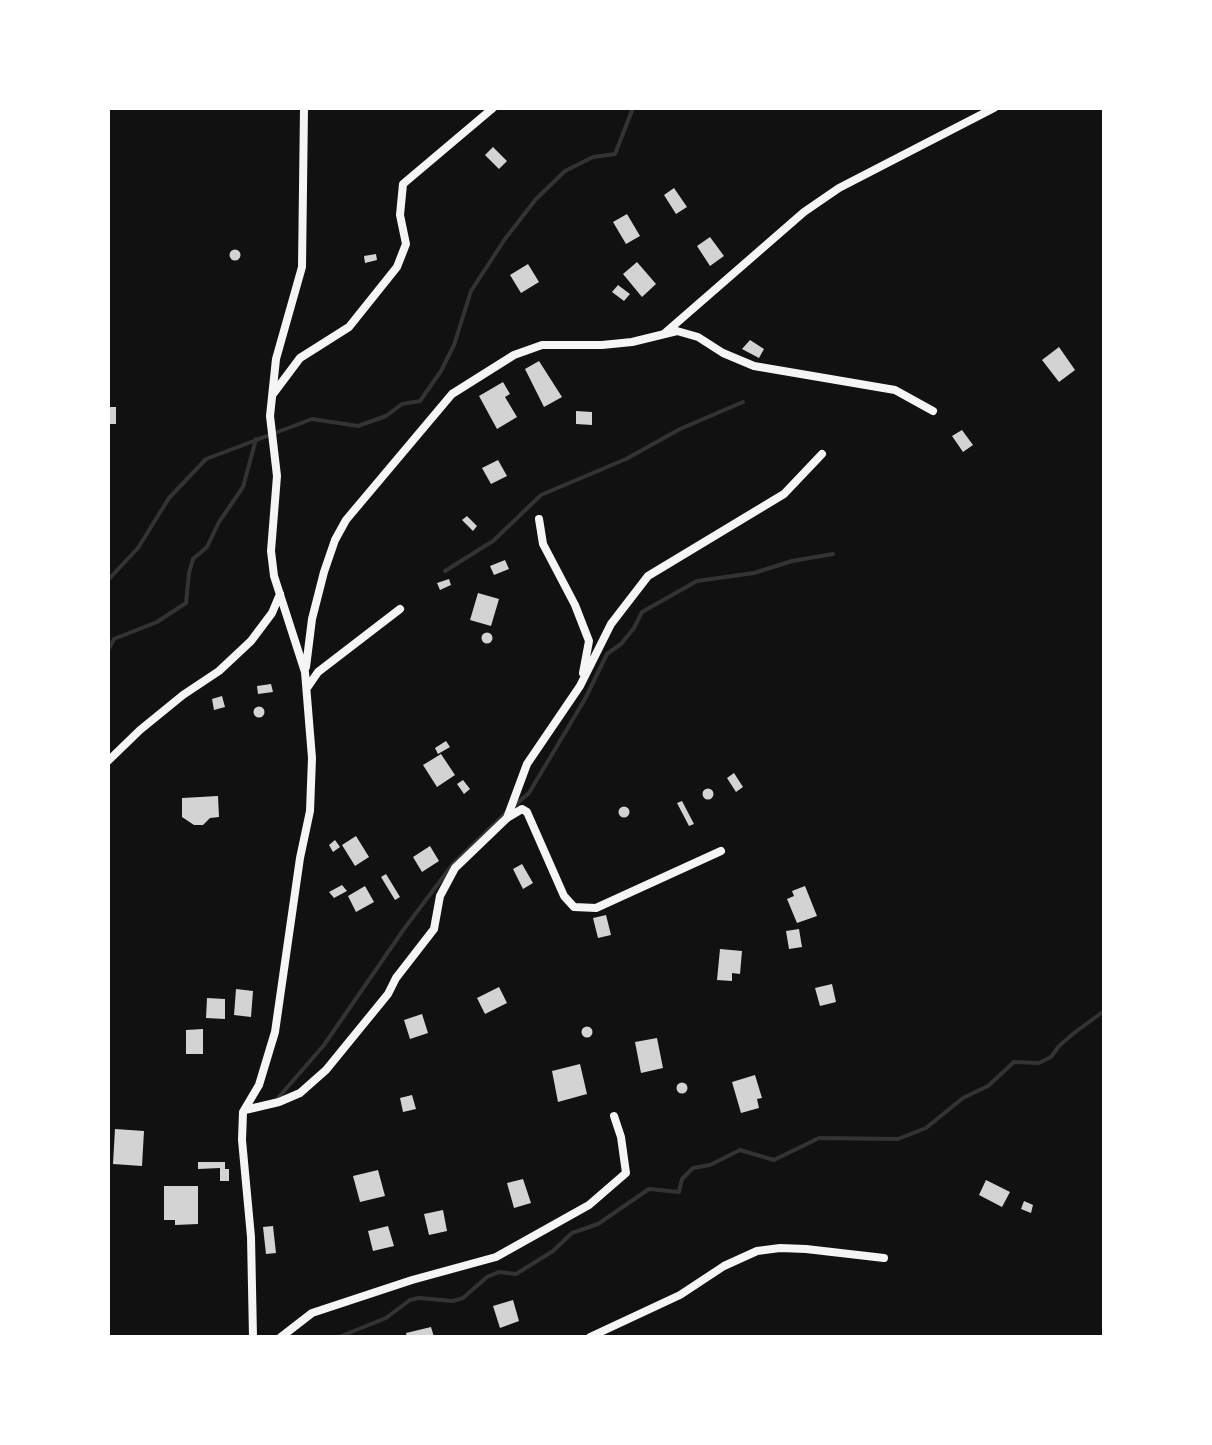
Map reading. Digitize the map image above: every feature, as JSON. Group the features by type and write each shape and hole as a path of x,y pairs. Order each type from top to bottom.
{"street":[{"path":"304,108 302,267 276,359 270,416 277,476 271,551 280,593 305,672"},
{"path":"273,395 300,358 349,327 397,267 406,244 400,215 403,184 493,108"},
{"path":"665,334 815,204 839,188 994,108"},
{"path":"253,1337 251,1237 242,1140 244,1110 259,1085 275,1032 300,858 310,811 312,758 305,672 312,619 335,540 363,499 452,394 514,355 542,345 632,342 677,331 698,337 723,353 754,366 895,390 933,411"},
{"path":"507,818 527,764 580,686 611,624 648,576 784,494 822,454"},
{"path":"539,519 543,544 575,605 589,641 580,686"},
{"path":"108,761 140,730 219,671 251,641 272,613 280,593"},
{"path":"306,689 318,672 400,609"},
{"path":"244,1110 279,1102 300,1093 326,1070 388,994 396,978 434,929 440,896 455,868 507,818 522,809 527,812 564,896 574,907 596,908 721,851"},
{"path":"281,1337 312,1313 412,1280 496,1257 589,1205 626,1173 621,1137 614,1116"},
{"path":"590,1337 680,1295 724,1266 757,1251 806,1249 884,1258"}],"building":[{"path":"493,147 507,161 499,169 485,155"},
{"path":"674,188 687,207 676,214 664,195"},
{"path":"627,214 640,236 626,244 613,222"},
{"path":"710,237 724,256 710,266 697,246"},
{"path":"235,249 241,255 235,261 229,255"},
{"path":"376,254 377,260 365,263 364,256"},
{"path":"637,262 656,284 642,297 623,274"},
{"path":"528,264 539,282 521,293 510,275"},
{"path":"618,285 630,294 624,301 612,292"},
{"path":"750,340 764,349 759,358 742,349"},
{"path":"1059,347 1075,370 1059,382 1042,360"},
{"path":"539,361 562,397 544,407 525,369"},
{"path":"503,382 510,394 505,397 517,417 497,429 479,396"},
{"path":"108,407 116,407 116,424 108,424"},
{"path":"576,411 592,412 592,425 576,424"},
{"path":"962,430 973,445 963,452 952,436"},
{"path":"498,460 507,476 491,484 482,468"},
{"path":"467,516 477,526 473,531 462,520"},
{"path":"505,560 509,569 494,575 490,566"},
{"path":"449,579 451,585 440,590 437,583"},
{"path":"478,593 499,599 491,626 470,620"},
{"path":"487,632 493,638 487,644 481,638"},
{"path":"271,684 273,692 258,694 257,686"},
{"path":"222,696 225,707 214,710 212,699"},
{"path":"259,706 265,712 259,718 253,712"},
{"path":"446,741 450,747 438,754 435,748"},
{"path":"441,754 455,775 437,787 423,765"},
{"path":"734,773 743,787 736,792 727,778"},
{"path":"463,780 470,789 464,794 457,784"},
{"path":"708,788 714,794 708,800 702,794"},
{"path":"218,796 219,817 210,818 203,825 194,825 182,817 182,798"},
{"path":"682,801 694,824 689,826 677,803"},
{"path":"624,806 630,812 624,818 618,812"},
{"path":"356,836 369,857 355,866 342,845"},
{"path":"335,840 340,847 333,852 329,845"},
{"path":"430,846 439,861 422,872 413,857"},
{"path":"522,864 533,883 523,889 513,869"},
{"path":"386,874 400,897 395,900 381,877"},
{"path":"342,885 347,891 334,898 329,892"},
{"path":"365,886 374,902 356,912 348,896"},
{"path":"805,886 817,916 797,923 787,899 794,896 792,891"},
{"path":"606,915 611,935 598,938 593,918"},
{"path":"799,929 802,947 789,949 786,931"},
{"path":"720,949 742,951 740,974 732,973 732,981 717,980"},
{"path":"832,984 836,1002 820,1006 815,988"},
{"path":"499,987 507,1003 485,1014 477,998"},
{"path":"236,989 253,991 251,1017 234,1015"},
{"path":"207,998 225,999 225,1019 206,1018"},
{"path":"422,1014 428,1033 410,1039 404,1020"},
{"path":"587,1026 593,1032 587,1038 581,1032"},
{"path":"203,1029 203,1054 186,1054 186,1030"},
{"path":"657,1038 663,1068 641,1073 635,1042"},
{"path":"580,1064 587,1094 558,1102 552,1071"},
{"path":"755,1075 762,1098 757,1099 759,1108 741,1113 732,1082"},
{"path":"682,1082 688,1088 682,1094 676,1088"},
{"path":"412,1095 416,1109 403,1112 400,1098"},
{"path":"115,1129 144,1131 142,1166 113,1164"},
{"path":"198,1162 225,1162 225,1169 229,1169 229,1181 220,1181 220,1168 198,1169"},
{"path":"378,1170 385,1196 360,1202 353,1176"},
{"path":"523,1179 531,1203 514,1208 507,1183"},
{"path":"986,1180 1010,1192 1002,1207 979,1195"},
{"path":"164,1186 198,1186 198,1224 175,1225 175,1220 164,1220"},
{"path":"1024,1201 1033,1205 1031,1213 1021,1209"},
{"path":"443,1210 447,1231 429,1235 424,1214"},
{"path":"273,1226 276,1253 266,1254 263,1227"},
{"path":"388,1226 394,1246 373,1251 368,1231"},
{"path":"513,1300 519,1321 500,1328 493,1306"},
{"path":"431,1327 434,1337 407,1337 406,1333"}],"waterway":[{"path":"108,580 138,548 169,498 206,459 312,419 358,426 386,416 402,404 420,401 454,345 471,291 505,239 536,199 565,171 593,157 615,154 633,108"},
{"path":"445,571 493,541 541,495 626,459 680,429 743,402"},
{"path":"108,650 114,639 157,622 186,603 193,559 207,547 219,522 243,487 256,439"},
{"path":"514,806 529,793 585,699 607,654 621,644 642,612 697,581 754,573 792,561 833,554"},
{"path":"278,1098 324,1045 453,864 508,811"},
{"path":"339,1337 386,1318 410,1300 453,1301 463,1298 487,1277 499,1272 516,1274 553,1251 572,1233 598,1224 649,1189 679,1192 682,1179 693,1168 710,1165 740,1150 774,1160 819,1138 898,1139 926,1128 963,1098 988,1086 1014,1062 1039,1063 1051,1057 1059,1046 1104,1011"}]}
